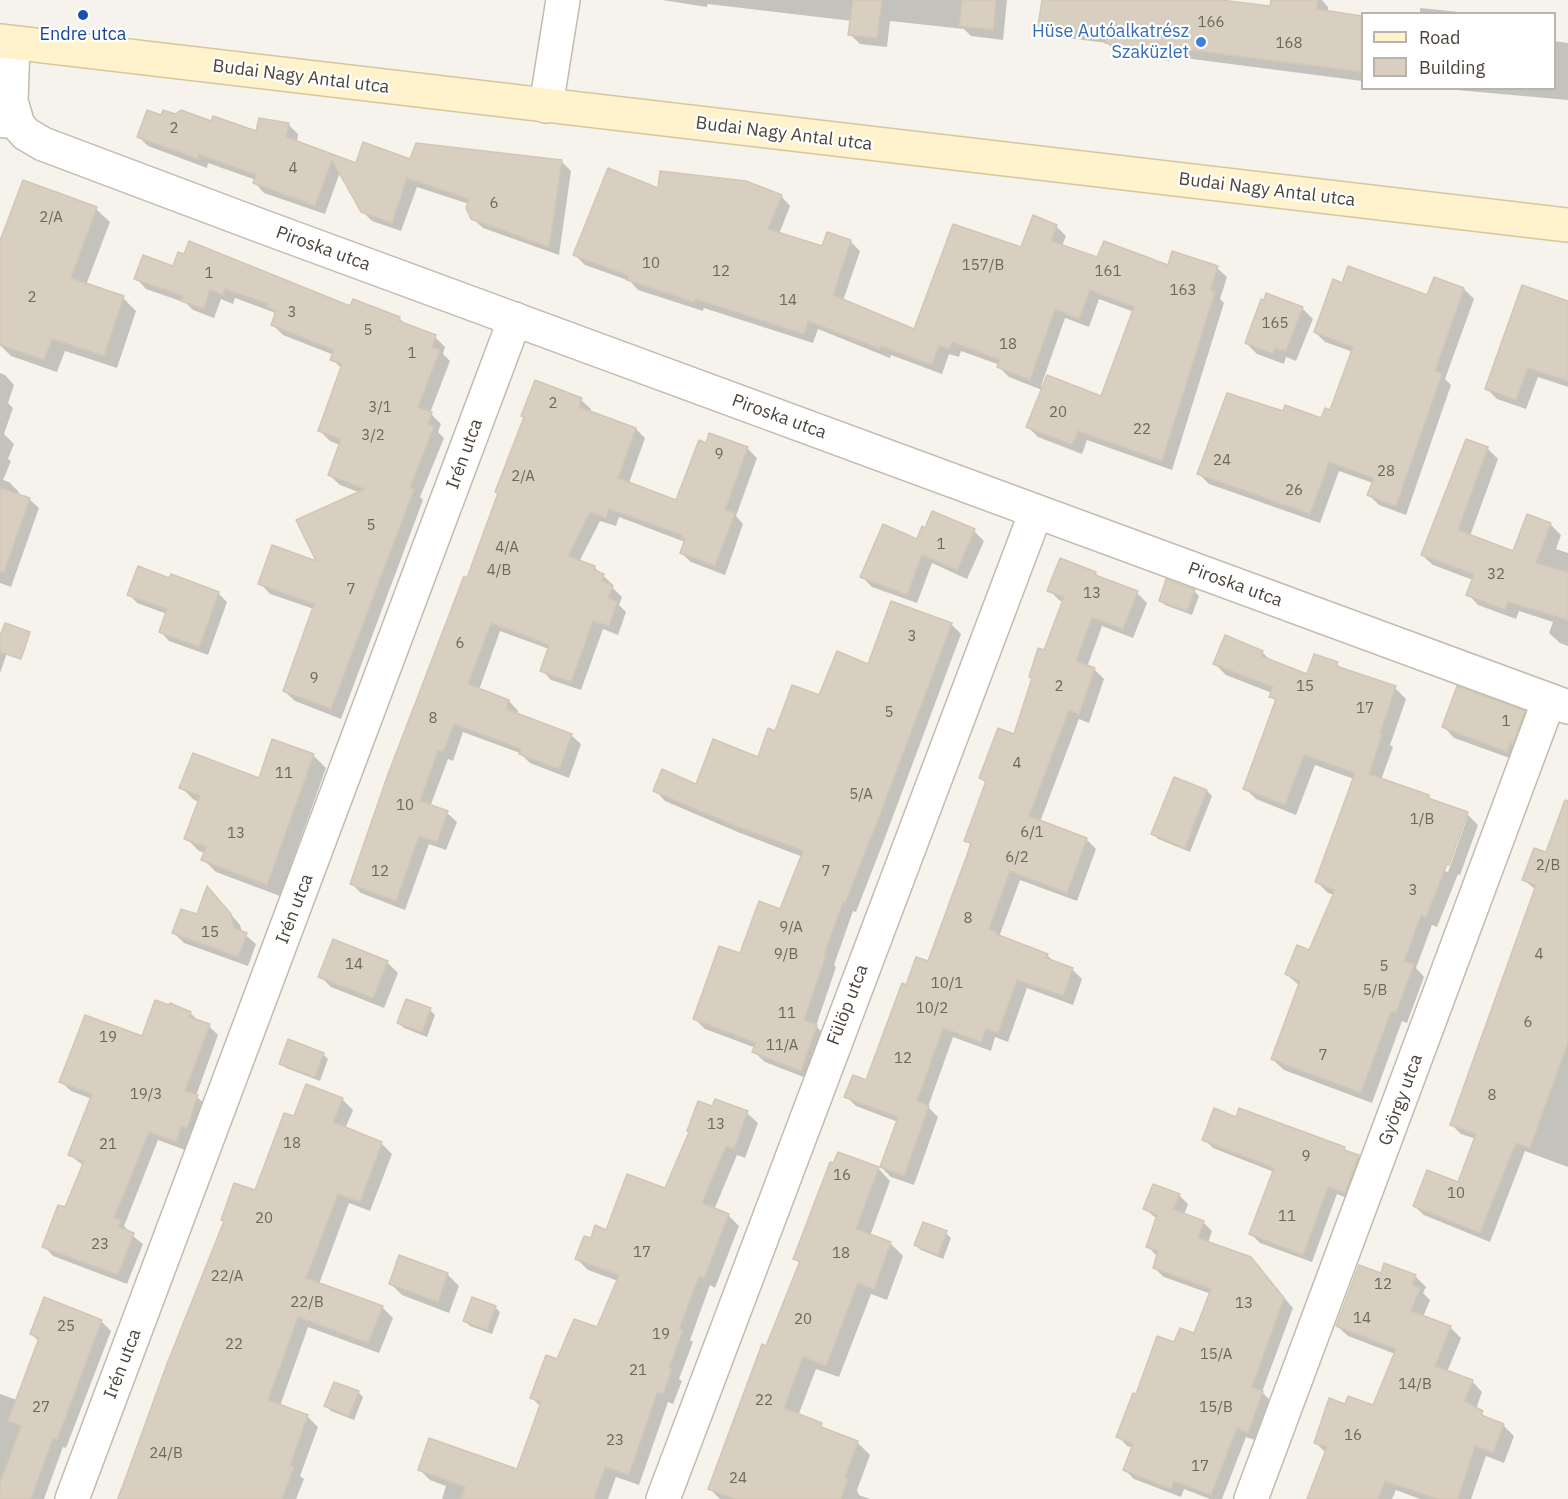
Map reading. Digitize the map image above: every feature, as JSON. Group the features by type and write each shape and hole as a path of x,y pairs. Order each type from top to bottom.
{"street":[{"path":"546,106 563,0"},
{"path":"0,132 11,102 6,42"},
{"name":"Budai Nagy Antal utca","path":"6,42 1568,225"},
{"name":"Piroska utca","path":"11,102 18,125 26,134 43,144 1559,704"},
{"name":"Irén utca","path":"72,1499 515,319"},
{"name":"Fülöp utca","path":"663,1499 1036,512"},
{"name":"György utca","path":"1251,1499 1559,704"}],"building":[{"path":"853,0 882,0 877,38 848,35"},
{"path":"962,0 996,0 993,30 959,26"},
{"path":"1042,0 1221,0 1270,6 1271,0 1318,0 1316,9 1361,16 1361,72 1159,46 1158,51 1105,43 1106,34 1038,26"},
{"path":"147,110 161,115 163,110 175,114 181,110 211,121 213,116 256,131 259,118 289,123 286,137 356,163 363,142 410,159 416,143 562,160 549,247 471,219 466,208 469,199 407,178 392,223 361,212 332,160 315,206 253,183 256,175 198,154 198,159 137,137"},
{"path":"608,168 658,188 660,171 746,181 782,195 768,229 822,246 827,232 851,240 833,295 914,329 953,224 1021,247 1033,215 1057,225 1051,241 1097,257 1104,241 1168,265 1172,251 1218,266 1210,290 1215,292 1162,461 1078,431 1072,445 1026,427 1047,375 1101,396 1134,307 1090,290 1079,319 1055,309 1030,380 997,367 1000,360 952,342 949,349 939,345 932,365 881,346 880,349 808,321 804,334 627,280 629,276 573,255"},
{"path":"23,180 97,207 71,278 124,296 104,356 52,339 44,360 0,345 0,241"},
{"path":"189,241 350,306 353,299 400,317 399,321 436,335 432,347 440,350 418,407 432,412 428,424 434,426 410,488 414,489 331,709 283,691 314,604 258,584 272,545 316,561 296,520 365,489 328,475 341,439 318,431 342,364 330,360 334,350 271,325 276,311 267,307 268,304 225,289 223,295 210,290 204,309 181,301 183,296 134,279 143,255 173,266 178,252 184,254"},
{"path":"1348,266 1427,295 1434,277 1464,288 1435,371 1442,374 1396,506 1367,495 1374,478 1329,462 1310,514 1197,474 1227,393 1283,411 1285,405 1321,418 1325,408 1330,410 1353,347 1314,332 1333,279 1342,283"},
{"path":"1522,285 1568,301 1568,381 1528,368 1516,400 1485,389"},
{"path":"1266,293 1303,307 1286,351 1275,348 1273,354 1245,343 1261,299 1264,300"},
{"path":"535,380 582,398 579,407 636,428 618,478 676,500 699,440 706,443 709,433 748,447 725,510 735,513 715,566 680,553 685,539 681,538 682,535 609,509 606,518 590,512 568,556 595,566 594,570 604,574 602,581 613,586 608,598 617,602 609,626 593,621 571,682 540,671 549,645 491,623 468,684 509,700 506,709 572,734 559,769 519,754 521,749 454,724 443,752 438,750 420,801 448,811 437,842 419,836 396,901 350,884 387,777 464,576 467,578"},
{"path":"1466,439 1488,447 1458,530 1513,551 1527,514 1551,523 1536,563 1568,572 1568,620 1508,602 1505,610 1466,595 1474,574 1421,555"},
{"path":"0,488 30,498 4,572 0,571"},
{"path":"932,511 975,529 957,570 922,555 907,595 860,577 883,524 917,539 922,526 925,528"},
{"path":"1060,558 1096,572 1095,575 1138,591 1123,629 1092,617 1076,661 1095,668 1079,714 1069,710 1029,816 1087,838 1067,893 1010,871 989,929 996,934 1048,954 1046,958 1073,968 1063,996 1017,980 998,1033 986,1029 981,1042 943,1028 917,1101 929,1106 904,1176 880,1167 898,1117 844,1097 853,1075 866,1080 902,983 906,985 916,957 928,961 971,843 964,841 986,781 979,778 998,728 1014,734 1032,678 1029,677 1038,648 1044,650 1064,597 1047,591"},
{"path":"138,566 169,578 171,574 219,592 199,647 159,632 167,609 127,595"},
{"path":"1166,579 1195,590 1187,611 1159,601"},
{"path":"891,601 952,623 824,955 826,955 804,1020 817,1025 801,1071 752,1052 756,1043 693,1019 719,946 740,953 759,901 780,909 803,851 728,823 653,791 662,769 696,784 713,739 758,757 768,728 775,731 792,685 819,695 837,651 868,664"},
{"path":"5,623 30,632 21,659 0,652 0,636"},
{"path":"1225,635 1263,651 1261,656 1307,674 1314,654 1338,662 1336,666 1396,686 1369,774 1429,795 1428,798 1468,812 1449,865 1447,864 1426,917 1421,915 1404,961 1414,964 1396,1013 1391,1011 1361,1093 1271,1059 1300,981 1285,974 1297,945 1309,950 1335,890 1315,882 1355,773 1304,755 1285,805 1243,789 1276,699 1269,697 1273,687 1213,664"},
{"path":"1457,686 1525,711 1513,744 1510,743 1507,752 1442,727"},
{"path":"272,739 314,754 267,885 201,860 206,847 184,839 200,796 179,788 193,753 259,778"},
{"path":"1174,777 1207,790 1185,848 1151,834"},
{"path":"1565,800 1568,801 1568,1042 1530,1148 1516,1143 1480,1233 1413,1206 1427,1170 1458,1182 1476,1134 1450,1125 1536,885 1522,880 1534,848 1546,852"},
{"path":"207,886 231,914 234,928 247,933 238,957 172,933 181,909 197,914"},
{"path":"333,939 388,961 373,998 318,977"},
{"path":"406,999 431,1008 422,1032 397,1023"},
{"path":"155,1000 169,1005 170,1003 191,1012 189,1017 210,1024 185,1091 198,1095 187,1128 181,1126 176,1142 149,1132 114,1218 121,1220 118,1227 134,1233 118,1275 42,1247 58,1205 65,1207 84,1161 68,1155 92,1094 59,1082 85,1015 142,1036"},
{"path":"288,1039 324,1053 315,1077 279,1064"},
{"path":"306,1084 343,1098 333,1122 382,1142 360,1202 338,1194 306,1278 383,1306 368,1343 298,1317 268,1400 308,1415 290,1465 294,1467 282,1499 118,1499 167,1364 224,1221 221,1220 234,1183 255,1190 284,1113 294,1116"},
{"path":"715,1099 748,1111 734,1149 726,1146 702,1203 729,1214 704,1278 699,1276 679,1329 683,1330 669,1368 672,1369 663,1394 657,1393 629,1475 605,1467 594,1499 461,1499 465,1487 418,1470 429,1438 517,1469 541,1402 530,1398 546,1355 557,1359 574,1319 597,1327 619,1275 575,1259 584,1236 591,1238 595,1225 606,1230 627,1174 665,1188 689,1132 687,1131 698,1101 712,1106"},
{"path":"1214,1108 1236,1117 1239,1108 1345,1147 1344,1150 1359,1155 1345,1193 1328,1187 1303,1255 1249,1234 1274,1168 1202,1140"},
{"path":"838,1152 879,1167 856,1229 891,1242 874,1289 858,1283 826,1366 803,1357 784,1408 822,1423 821,1427 858,1441 845,1478 848,1479 841,1499 735,1499 708,1489 762,1344 766,1346 800,1261 793,1259 830,1162 833,1163"},
{"path":"1153,1184 1180,1194 1173,1209 1204,1221 1198,1238 1251,1257 1284,1298 1252,1387 1263,1391 1248,1433 1237,1428 1211,1495 1174,1481 1171,1489 1123,1470 1133,1444 1116,1437 1133,1393 1136,1394 1157,1336 1174,1342 1180,1328 1194,1333 1211,1289 1153,1268 1158,1251 1146,1247 1157,1215 1143,1209"},
{"path":"923,1222 947,1231 938,1255 914,1245"},
{"path":"399,1255 448,1273 438,1302 389,1284"},
{"path":"1384,1263 1416,1275 1412,1285 1420,1288 1411,1311 1451,1326 1435,1366 1473,1380 1464,1401 1483,1411 1481,1415 1504,1424 1493,1453 1475,1446 1458,1499 1437,1499 1385,1481 1378,1499 1307,1499 1327,1447 1314,1443 1329,1398 1345,1404 1348,1396 1373,1405 1396,1349 1336,1326 1359,1265 1381,1273"},
{"path":"44,1297 102,1320 57,1440 53,1438 31,1499 0,1499 0,1483 21,1426 8,1421 39,1338 30,1334"},
{"path":"472,1297 496,1306 487,1330 463,1321"},
{"path":"334,1382 359,1391 349,1416 324,1406"}],"place":[{"name":"Endre utca","path":"83,15"},
{"name":"Hüse Autóalkatrész Szaküzlet","path":"1201,42"}]}
